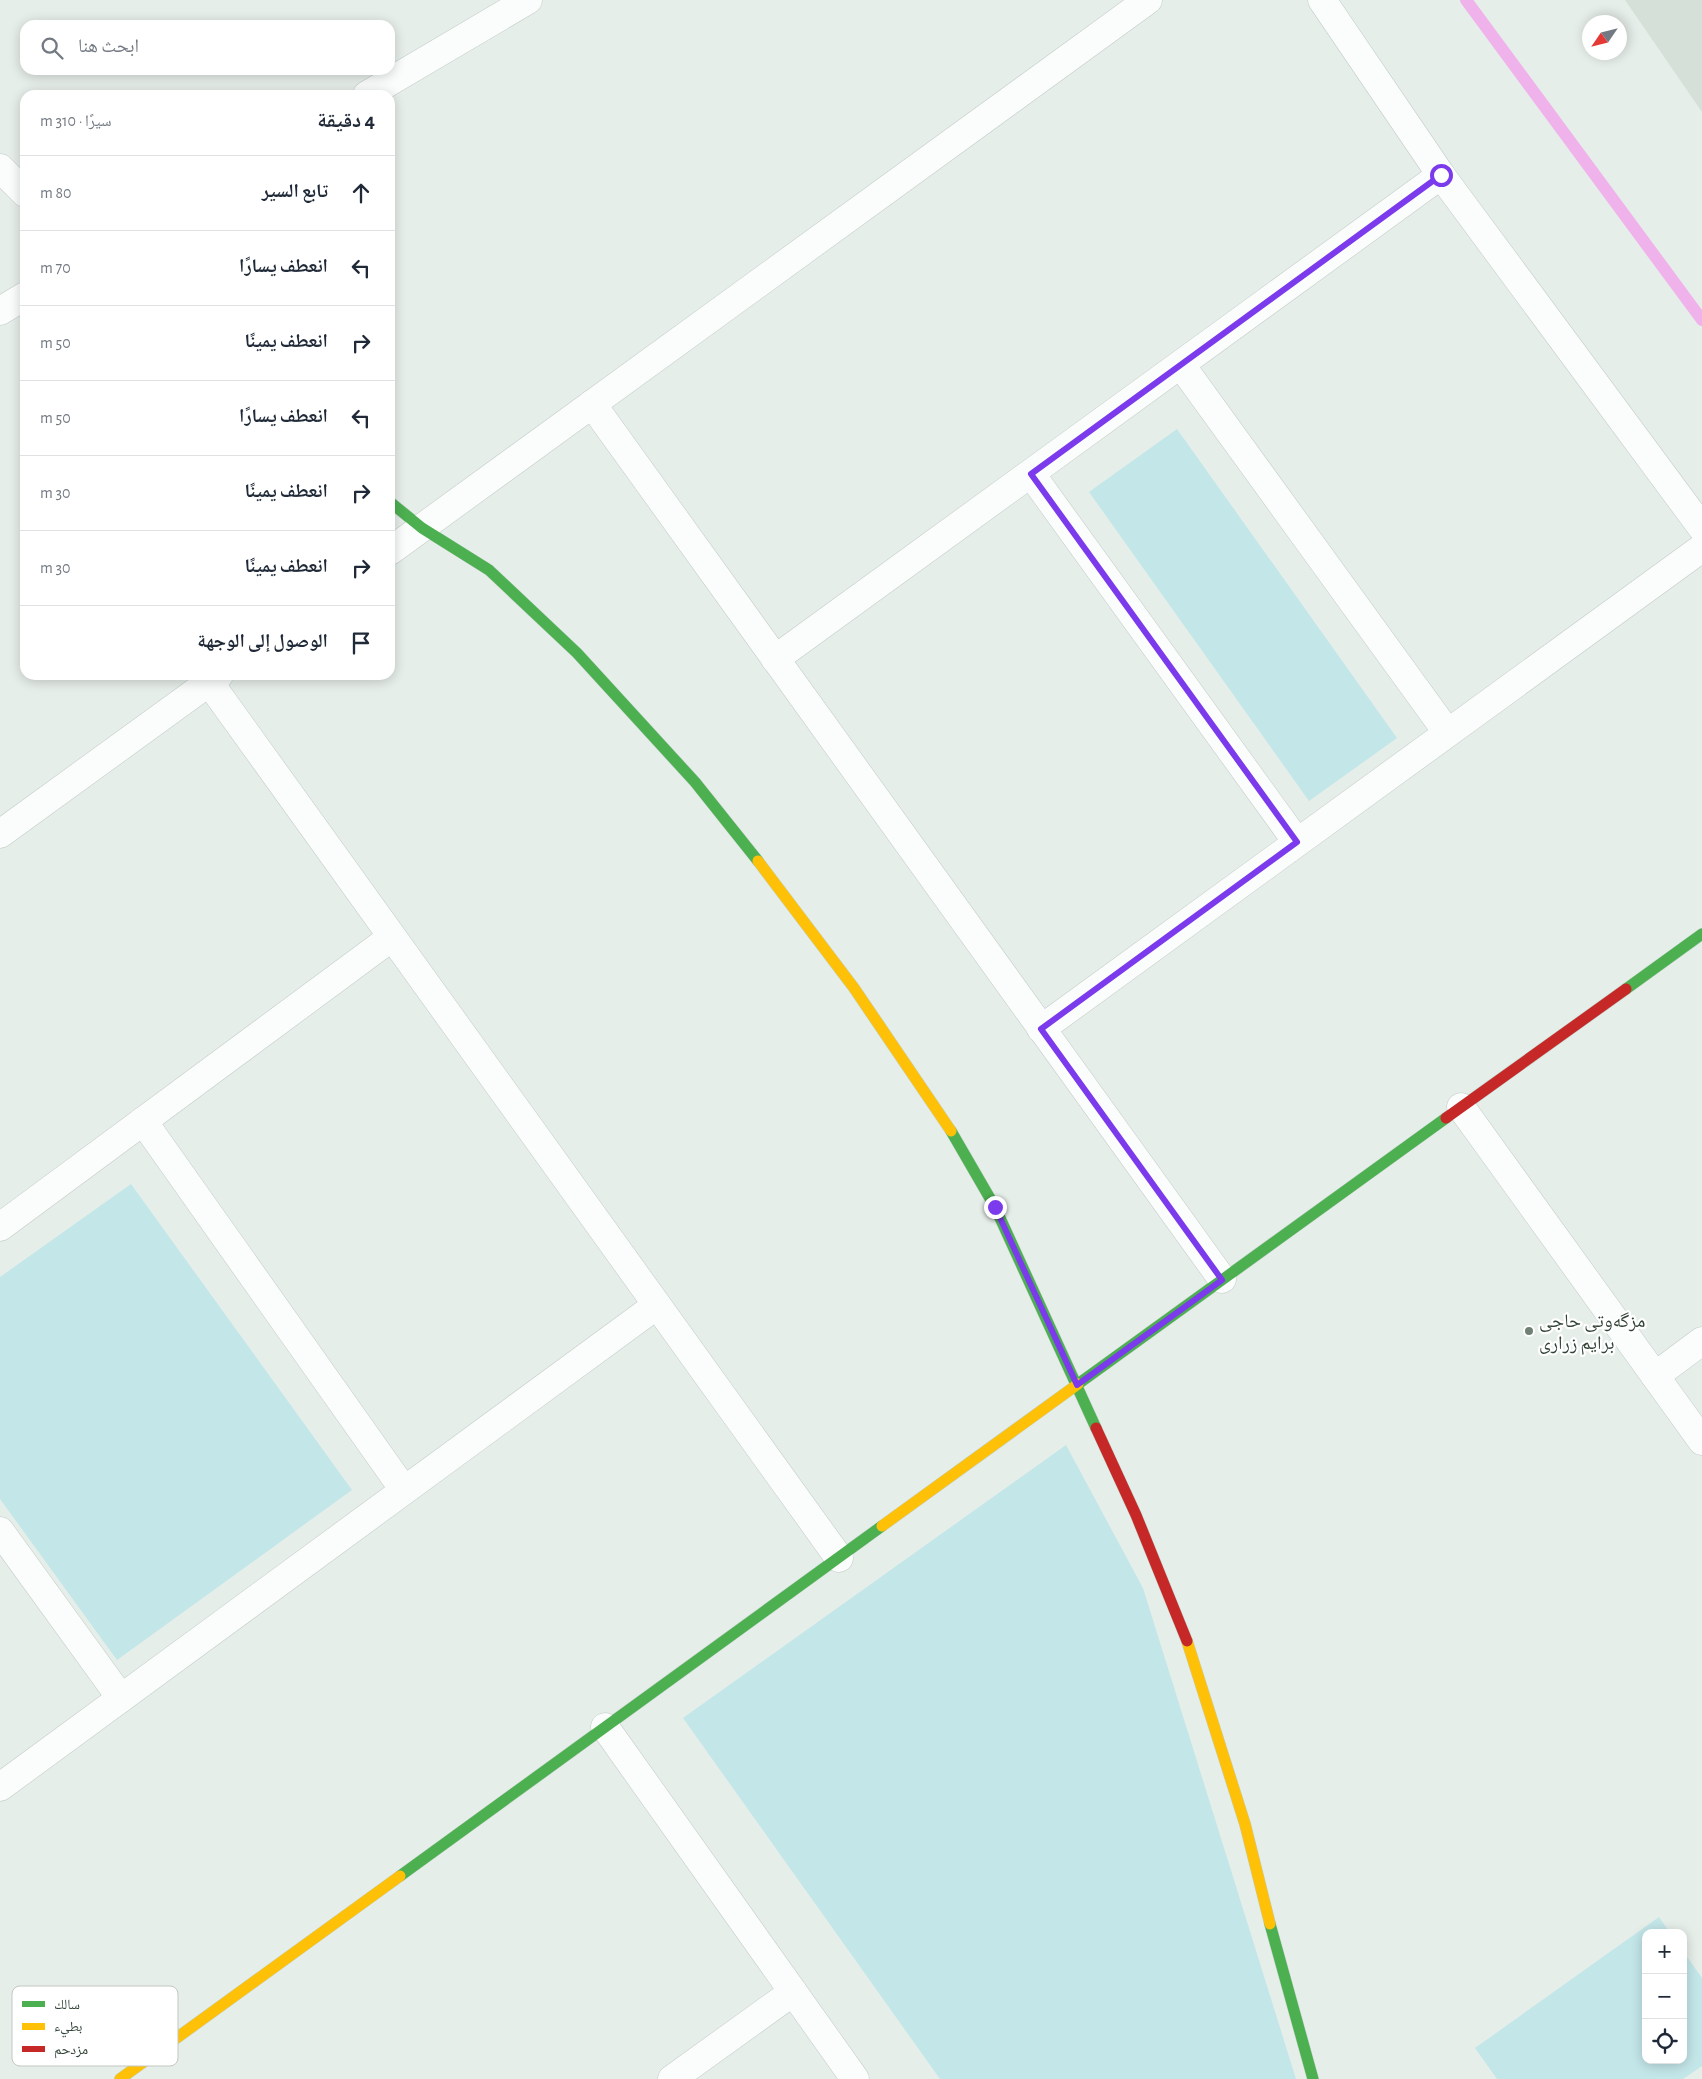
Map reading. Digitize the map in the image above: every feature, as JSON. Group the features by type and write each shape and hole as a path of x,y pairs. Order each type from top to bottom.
{"street":[{"path":"375,90 528,0"},
{"path":"395,547 1148,0"},
{"path":"1322,0 1441,175 1702,528"},
{"path":"0,168 20,189"},
{"path":"775,659 1441,175"},
{"path":"0,311 20,299"},
{"path":"1181,365 1447,732"},
{"path":"592,404 1222,1280"},
{"path":"1031,474 1297,842"},
{"path":"395,506 422,528 490,570 577,653 695,782 778,887 854,988 948,1126 995,1207 1136,1515 1185,1635 1245,1824 1279,1960 1313,2079"},
{"path":"1041,1029 1702,548"},
{"path":"0,834 213,680"},
{"path":"215,680 392,937 839,1558"},
{"path":"178,2037 1702,934"},
{"path":"0,1227 392,937"},
{"path":"1461,1107 1702,1441"},
{"path":"143,1121 404,1490"},
{"path":"0,1787 657,1305"},
{"path":"1655,1376 1702,1342"},
{"path":"0,1531 121,1698"},
{"path":"605,1727 855,2079"},
{"path":"672,2079 794,1992"},
{"path":"120,2079 138,2066"}],"shaded area":[{"path":"1625,0 1702,0 1702,112"},
{"path":"1177,429 1397,738 1309,801 1089,492"},
{"path":"131,1184 352,1490 117,1660 0,1499 0,1277"},
{"path":"1066,1445 1143,1588 1296,2079 940,2079 683,1718"},
{"path":"1659,1917 1667,1929 1642,1929"},
{"path":"1642,1929 1642,2064 1687,2064 1687,1957 1702,1978 1702,2066 1683,2079 1497,2079 1475,2048"}],"waterway":[{"path":"1466,0 1702,320"}],"traffic: fast":[{"path":"395,506 422,528 489,570 577,653 695,782 758,861"},
{"path":"1626,989 1702,934"},
{"path":"1078,1384 1446,1118"},
{"path":"951,1131 995,1207 1096,1428"},
{"path":"400,1876 882,1526"},
{"path":"1270,1924 1313,2079"}],"traffic: slow":[{"path":"758,861 854,988 951,1131"},
{"path":"882,1526 1078,1384"},
{"path":"1187,1641 1245,1824 1270,1924"},
{"path":"178,2037 400,1876"},
{"path":"120,2079 138,2066"}],"traffic: jam":[{"path":"1446,1118 1626,989"},
{"path":"1096,1428 1136,1515 1187,1641"}],"place":[{"name":"مزگەوتی حاجی برایم زراری","path":"1529,1331"}],"route":[{"path":"995,1207 1077,1385 1222,1280 1041,1029 1297,842 1031,474 1441,175"}]}
